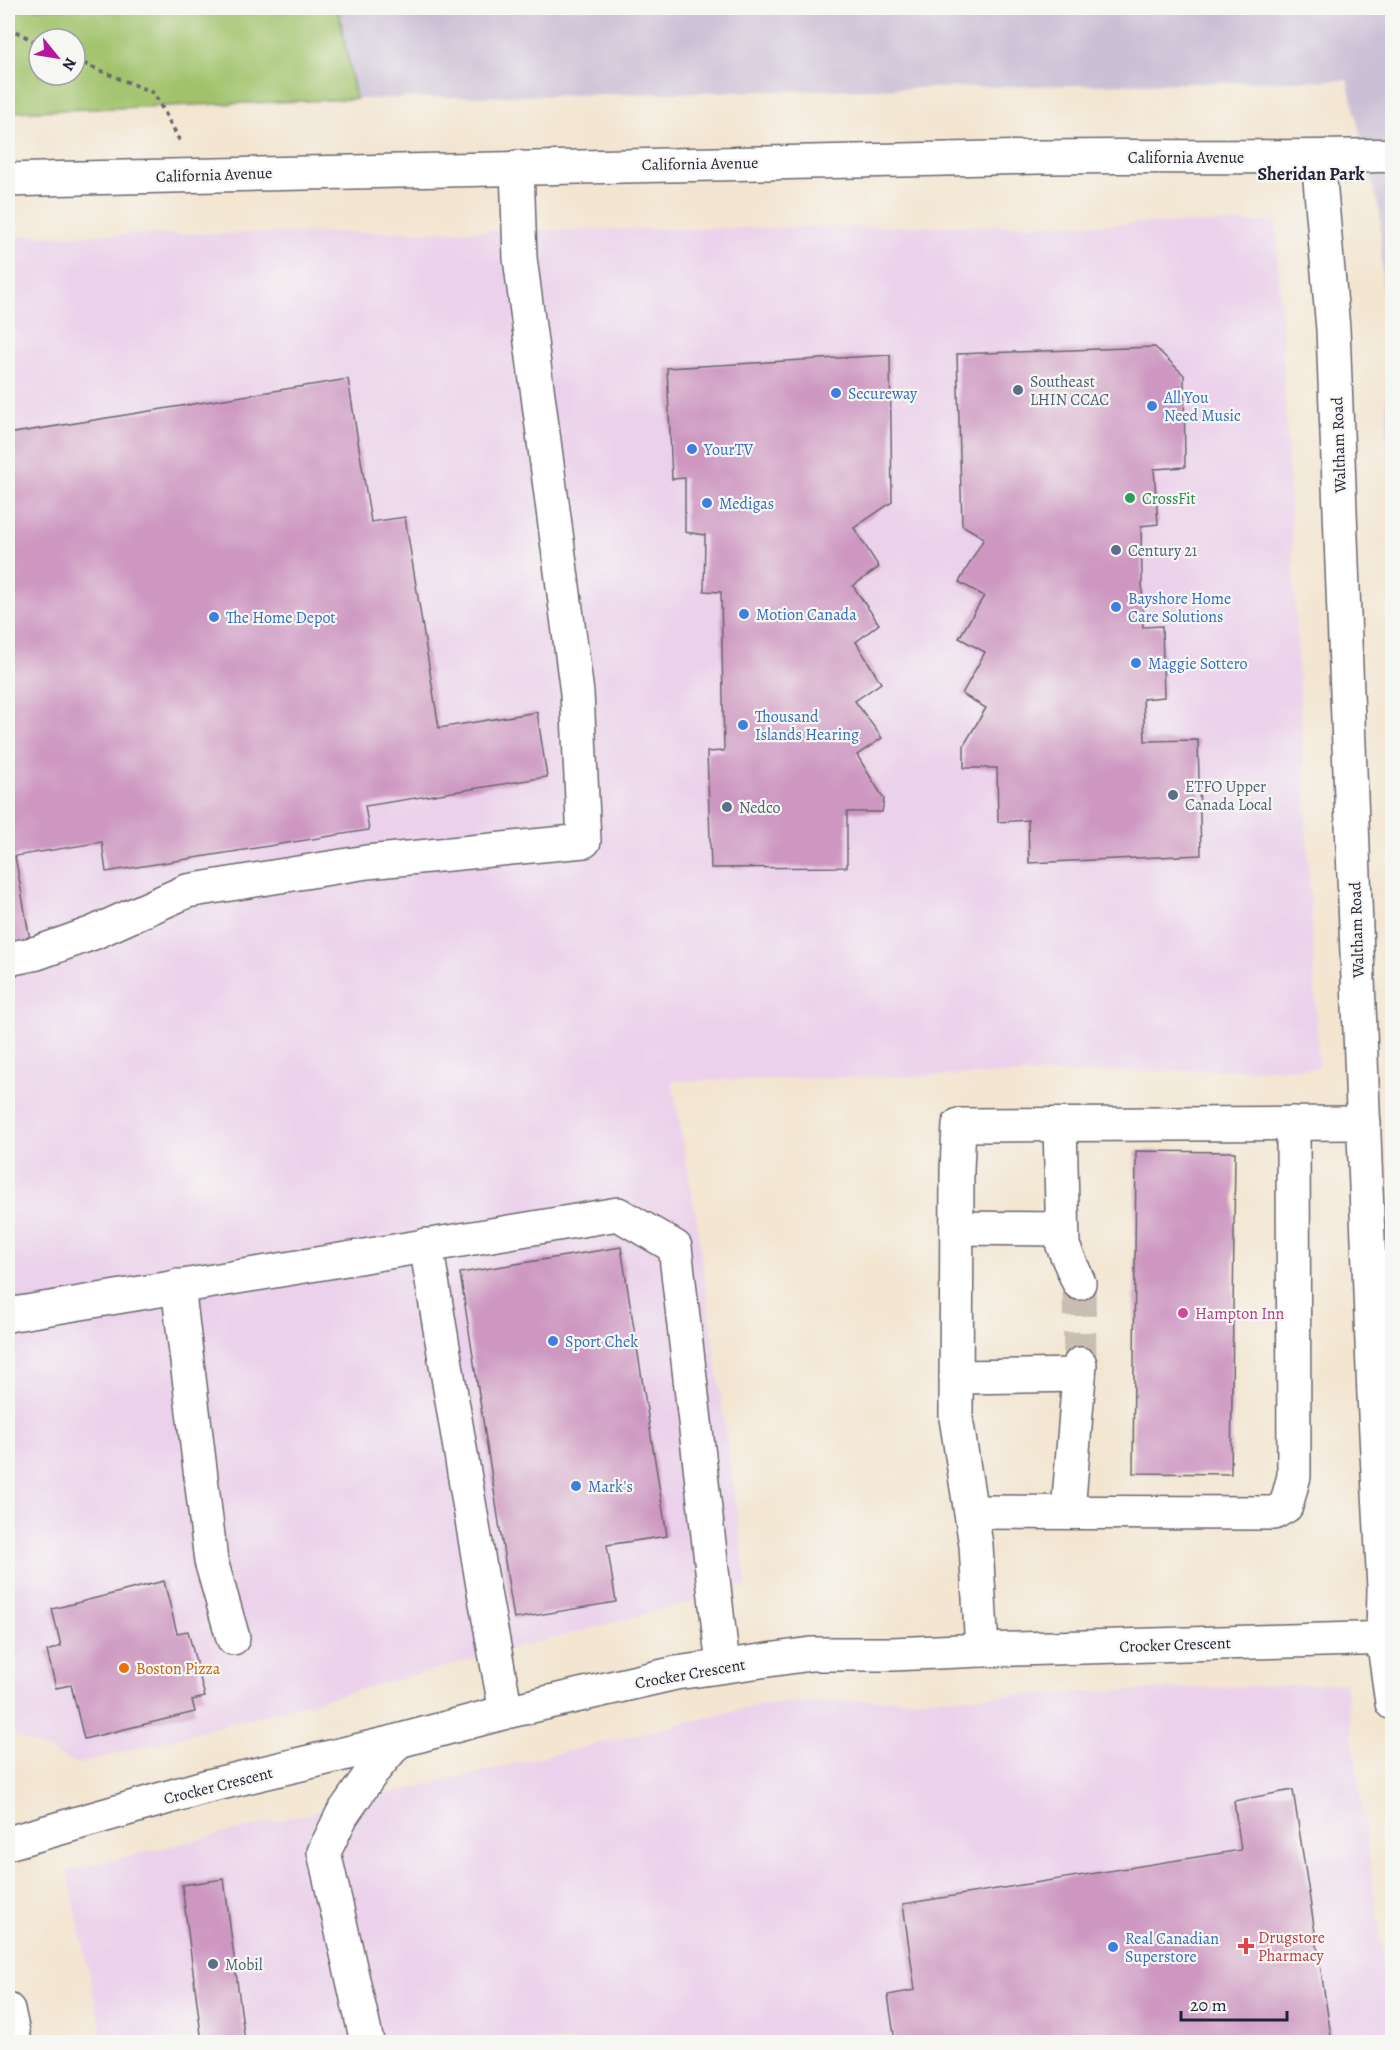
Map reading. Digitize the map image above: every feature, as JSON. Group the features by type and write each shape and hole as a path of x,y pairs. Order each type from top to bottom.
{"street":[{"name":"California Avenue","path":"8,180 1041,157 1392,155"},
{"name":"Waltham Road","path":"1318,157 1333,329 1374,1395 1392,1703"},
{"path":"8,958 37,953 93,933 187,891 368,862 584,841 577,693 520,258 517,167"},
{"path":"970,1512 1274,1513 1286,1506 1293,1476 1293,1123"},
{"path":"982,1650 976,1545 956,1418 959,1125 1364,1123"},
{"path":"1060,1125 1062,1246 1079,1283"},
{"path":"8,1315 618,1214 675,1246 723,1666"},
{"path":"957,1228 1062,1229"},
{"path":"426,1245 506,1712"},
{"path":"178,1286 211,1561 233,1638"},
{"path":"956,1377 1080,1369 1068,1512"},
{"name":"Crocker Crescent","path":"8,1844 204,1787 399,1741 506,1712 676,1673 810,1654 892,1654 1388,1638"},
{"path":"367,2043 324,1852 342,1815 372,1772 399,1741"},
{"path":"8,2010 15,2043"}],"path":[{"path":"8,27 27,37"},
{"path":"87,65 154,93 199,174"}],"shaded area":[{"path":"338,8 1392,8 1392,544 1380,213 1347,80 356,99"},
{"path":"1276,222 1319,1068 672,1081 696,1216 747,1587 78,1764 10,1733 8,1721 8,236"},
{"path":"1345,1683 1392,2020 1392,2042 104,2042 67,1871 763,1704"}],"green space":[{"path":"8,8 338,8 356,99 8,112"}],"building":[{"path":"1155,347 1184,375 1185,467 1154,469 1158,524 1141,526 1143,627 1162,626 1164,697 1143,699 1145,741 1198,740 1201,855 1029,863 1028,820 998,822 997,768 964,768 964,745 986,708 962,694 985,652 959,638 984,596 959,582 984,538 962,525 957,354"},
{"path":"890,355 892,502 854,528 879,567 853,586 879,624 856,642 881,683 855,701 882,738 857,755 884,799 882,812 847,812 847,867 711,868 707,752 724,751 721,592 704,591 705,535 685,532 685,478 672,479 667,368"},
{"name":"The Home Depot","path":"348,379 371,522 405,517 439,728 537,712 547,777 365,806 369,830 106,872 102,842 15,856 30,940 8,944 8,434"},
{"name":"Hampton Inn","path":"1136,1151 1235,1152 1231,1474 1133,1473"},
{"path":"621,1247 667,1536 607,1545 616,1602 514,1619 460,1273"},
{"name":"Boston Pizza","path":"164,1581 177,1633 188,1631 205,1697 192,1700 195,1712 84,1739 71,1685 56,1688 47,1651 61,1646 52,1609"},
{"name":"Real Canadian Superstore","path":"1293,1790 1332,2042 895,2042 888,1995 915,1990 903,1904 1241,1850 1234,1801"},
{"name":"Mobil","path":"224,1879 245,2042 202,2042 182,1885"}],"tunnel":[{"path":"1079,1283 1080,1364"}],"place":[{"name":"Southeast LHIN CCAC","path":"1018,390"},
{"name":"Secureway","path":"836,393"},
{"name":"All You Need Music","path":"1152,406"},
{"name":"YourTV","path":"692,449"},
{"name":"CrossFit","path":"1130,498"},
{"name":"Medigas","path":"707,503"},
{"name":"Century 21","path":"1116,550"},
{"name":"Bayshore Home Care Solutions","path":"1116,607"},
{"name":"Motion Canada","path":"744,614"},
{"name":"The Home Depot","path":"214,617"},
{"name":"Maggie Sottero","path":"1136,663"},
{"name":"Thousand Islands Hearing","path":"743,725"},
{"name":"ETFO Upper Canada Local","path":"1173,795"},
{"name":"Nedco","path":"727,807"},
{"name":"Hampton Inn","path":"1183,1313"},
{"name":"Sport Chek","path":"553,1341"},
{"name":"Mark's","path":"576,1486"},
{"name":"Boston Pizza","path":"124,1668"},
{"name":"Drugstore Pharmacy","path":"1246,1946"},
{"name":"Real Canadian Superstore","path":"1113,1947"},
{"name":"Mobil","path":"213,1964"}],"district":[{"name":"Sheridan Park","path":"1311,174"}]}
